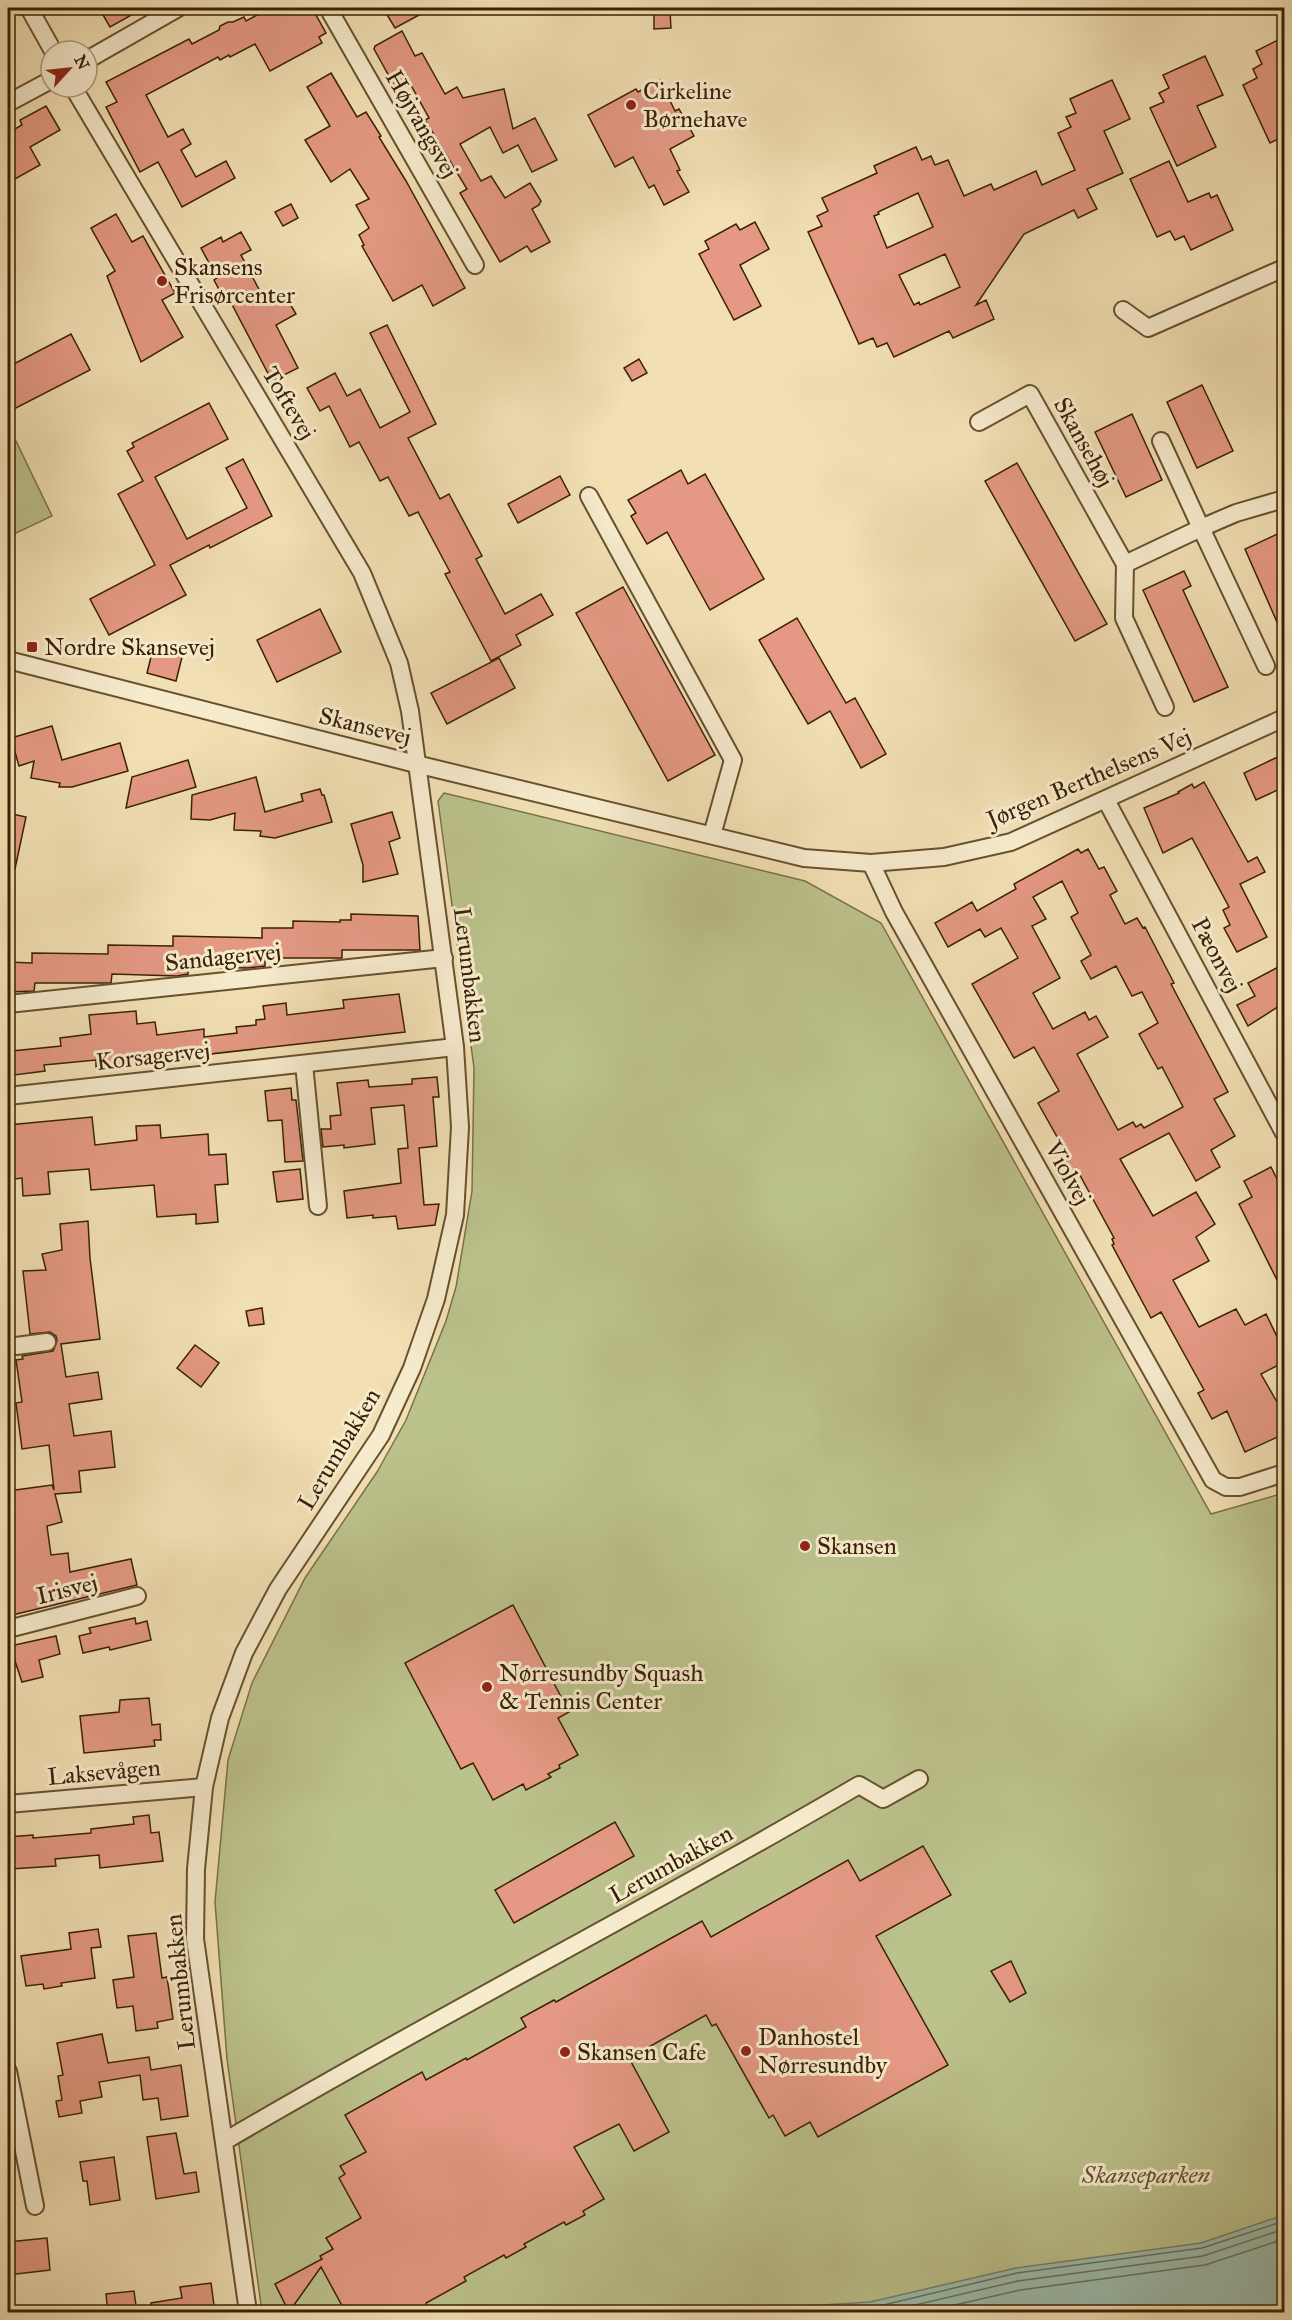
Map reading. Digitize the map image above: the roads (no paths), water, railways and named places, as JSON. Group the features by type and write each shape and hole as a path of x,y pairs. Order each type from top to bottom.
{"street":[{"path":"28,8 46,39"},
{"path":"99,53 178,8"},
{"name":"Højvangsvej","path":"328,8 475,265"},
{"path":"8,104 39,87"},
{"name":"Toftevej","path":"80,99 362,573 399,663 410,711 416,764"},
{"path":"1123,310 1148,328 1284,268"},
{"name":"Skansehøj","path":"979,422 1030,394 1125,564"},
{"path":"1161,441 1266,666"},
{"path":"589,496 733,760 712,835"},
{"path":"1165,707 1124,618 1125,564 1236,513 1284,499"},
{"name":"Skansevej","path":"8,660 416,764 804,858 871,863"},
{"name":"Jørgen Berthelsens Vej","path":"871,863 944,857 1011,842 1284,718"},
{"name":"Lerumbakken","path":"248,2313 195,1939 196,1869 204,1787 220,1718 244,1653 278,1589 381,1435 412,1368 435,1299 455,1215 460,1127 455,1047 416,764"},
{"name":"Pæonvej","path":"1106,800 1284,1133"},
{"name":"Violvej","path":"871,863 900,922 1213,1480 1226,1487 1240,1487 1284,1473"},
{"name":"Sandagervej","path":"8,1004 444,958"},
{"name":"Korsagervej","path":"8,1096 455,1047"},
{"path":"304,1064 318,1206"},
{"path":"8,1347 47,1342"},
{"name":"Irisvej","path":"8,1629 137,1596"},
{"name":"Lerumbakken","path":"225,2141 859,1785 883,1799 919,1779"},
{"name":"Laksevågen","path":"8,1804 204,1787"},
{"path":"8,2071 34,2206"}],"water":[{"path":"1284,2215 1284,2312 745,2312 870,2302 1016,2268 1201,2243"}],"place":[{"name":"Cirkeline Børnehave","path":"631,105"},
{"name":"Skansens Frisørcenter","path":"162,281"},
{"name":"Nordre Skansevej","path":"32,647"},
{"name":"Skansen","path":"805,1546"},
{"name":"Nørresundby Squash & Tennis Center","path":"487,1687"},
{"name":"Danhostel Nørresundby","path":"746,2051"},
{"name":"Skansen Cafe","path":"565,2052"}],"park label":[{"name":"Skanseparken","path":"1146,2175"}]}
